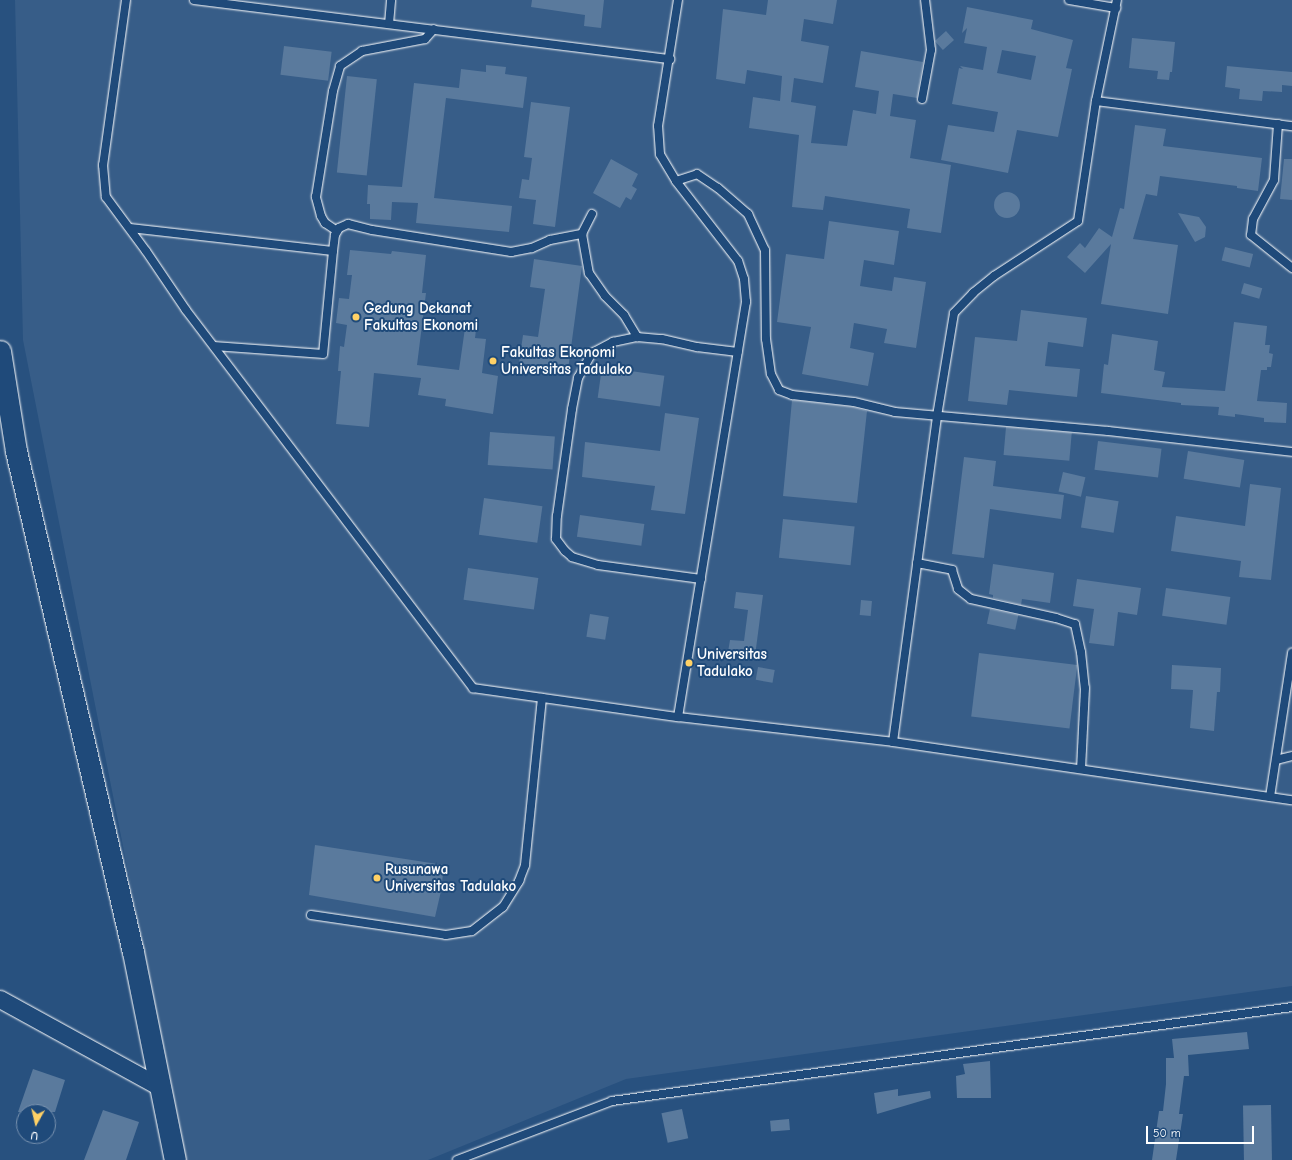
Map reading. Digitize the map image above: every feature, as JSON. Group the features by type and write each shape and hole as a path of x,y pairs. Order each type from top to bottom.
{"street":[{"path":"0,351 16,451 133,952 175,1160"},
{"path":"0,999 160,1087"}],"lane":[{"path":"126,0 103,165 106,197 130,228 186,310 473,688 678,717 893,742 1292,800"},
{"path":"194,0 389,24 434,28 670,59"},
{"path":"389,24 390,0"},
{"path":"678,0 670,59 658,126 660,154 676,182 738,261 744,279 746,302 678,717"},
{"path":"922,99 931,50 925,0"},
{"path":"893,742 937,416 954,313 973,292 994,276 1078,221 1096,101 1117,4 1069,0"},
{"path":"337,231 325,223 321,216 316,197 333,91 340,66 362,51 425,39 434,28"},
{"path":"1096,101 1292,126"},
{"path":"1278,124 1274,180 1253,219 1251,235 1292,268"},
{"path":"676,182 697,174 718,188 748,214 765,250 766,339 771,374 779,390 792,395 854,402 895,412 1108,431 1292,452"},
{"path":"592,214 582,234 589,274 605,296 624,315 637,337"},
{"path":"214,346 323,354 335,235 339,228 348,224 372,230 511,252 532,248 556,238 582,234"},
{"path":"130,228 333,251"},
{"path":"701,579 598,565 572,557 565,551 556,539 558,508 578,378 592,352 613,342 637,337 662,339 697,347 738,352"},
{"path":"917,563 952,570 958,589 971,599 1056,618 1075,624 1081,652 1085,688 1080,769"},
{"path":"1270,797 1292,654"},
{"path":"311,915 446,935 472,931 503,907 519,881 526,865 542,698"},
{"path":"1276,760 1292,756"},
{"path":"457,1160 612,1102 1292,1007"}],"shaded area":[{"name":"Universitas Tadulako","path":"15,0 1292,0 1292,986 626,1079 428,1160 185,1160 23,340"}],"building":[{"path":"532,0 604,0 601,28 584,26 585,15 531,7"},
{"path":"768,0 837,0 833,24 804,19 801,41 829,46 823,83 794,78 791,102 816,106 811,143 847,146 853,110 876,114 879,91 855,87 861,51 923,62 917,98 893,94 890,116 916,120 910,158 951,165 941,233 907,228 910,209 825,196 823,210 792,207 799,135 749,128 753,97 780,101 782,76 747,70 745,84 716,79 723,9 766,15"},
{"path":"967,7 1033,20 1031,29 1073,40 1066,68 1072,69 1058,137 1017,130 1008,173 941,160 948,125 994,132 998,112 952,104 959,68 963,69 960,66 983,70 987,47 964,43 967,28 962,33","holes":["1002,50 1036,56 1031,80 997,73"]},
{"path":"946,31 954,40 943,50 935,41"},
{"path":"1132,38 1175,42 1172,72 1170,72 1169,80 1157,79 1158,71 1129,68"},
{"path":"284,46 332,52 328,81 280,75"},
{"path":"486,65 506,67 505,74 527,77 523,108 446,98 434,198 512,206 509,232 416,223 418,203 392,202 391,220 370,219 370,204 367,204 368,185 402,187 414,83 459,88 461,69 486,72"},
{"path":"1227,66 1292,72 1292,86 1282,85 1282,92 1263,91 1262,101 1239,99 1240,89 1225,87"},
{"path":"347,76 377,79 367,176 337,172"},
{"path":"531,102 570,107 555,227 533,224 536,200 519,198 522,179 529,180 532,158 524,157"},
{"path":"1135,125 1166,129 1163,146 1262,158 1258,191 1237,188 1237,186 1160,176 1157,196 1146,194 1133,239 1178,245 1168,314 1101,304 1111,244 1085,273 1067,257 1080,243 1085,248 1099,228 1112,237 1120,208 1124,209"},
{"path":"611,159 638,174 632,186 637,189 631,200 626,197 620,208 593,193"},
{"path":"1284,159 1292,159 1292,200 1280,199"},
{"path":"1007,192 1016,196 1020,205 1016,214 1007,218 998,214 994,205 998,196"},
{"path":"1178,213 1199,217 1206,227 1205,237 1195,242"},
{"path":"829,221 899,231 894,265 864,260 860,286 892,291 894,277 926,282 916,348 884,343 887,329 854,323 850,348 874,353 868,386 802,374 811,327 777,322 786,254 824,259"},
{"path":"1225,247 1253,254 1250,268 1222,261"},
{"path":"350,250 391,254 392,251 426,255 422,293 426,293 417,365 459,370 465,328 476,330 475,338 486,339 482,373 498,376 493,414 445,406 446,399 418,395 421,378 374,373 369,427 336,424 341,371 338,371 340,346 344,347 347,325 336,323 339,298 349,299 352,275 347,275"},
{"path":"534,259 582,266 568,370 519,363 523,335 538,337 545,289 530,287"},
{"path":"1244,283 1262,288 1259,299 1241,294"},
{"path":"1021,310 1087,318 1083,347 1048,342 1045,366 1080,369 1077,397 1009,390 1007,405 968,401 975,337 1017,341"},
{"path":"1234,322 1267,326 1265,345 1270,345 1269,353 1273,354 1271,367 1267,367 1267,370 1261,370 1257,401 1287,403 1286,423 1264,422 1264,418 1235,414 1235,417 1218,415 1219,407 1181,405 1181,403 1101,393 1104,364 1108,365 1112,334 1158,341 1154,370 1165,372 1162,387 1225,391"},
{"path":"602,367 664,376 660,406 598,398"},
{"path":"792,400 853,407 867,411 857,503 783,496"},
{"path":"665,413 699,418 685,514 651,510 655,486 582,477 585,442 660,451"},
{"path":"1006,427 1072,433 1069,461 1004,455"},
{"path":"490,432 555,437 553,469 488,465"},
{"path":"1098,441 1162,449 1158,478 1094,470"},
{"path":"1188,451 1244,460 1240,488 1184,479"},
{"path":"964,457 996,461 993,486 1064,495 1061,519 990,509 984,558 952,554"},
{"path":"1063,472 1085,477 1081,497 1059,491"},
{"path":"1250,484 1281,488 1271,580 1239,577 1241,561 1171,551 1176,516 1245,526"},
{"path":"1086,496 1119,501 1114,533 1081,528"},
{"path":"484,498 542,506 537,543 479,535"},
{"path":"580,515 644,524 641,546 577,537"},
{"path":"783,519 855,527 851,565 779,558"},
{"path":"993,564 1054,573 1050,603 1022,599 1021,605 993,598 993,595 989,594"},
{"path":"468,568 538,578 534,610 464,600"},
{"path":"1077,579 1141,588 1137,615 1118,612 1114,646 1089,643 1094,609 1073,606"},
{"path":"1166,588 1230,597 1226,625 1162,616"},
{"path":"736,592 763,595 755,656 728,652 730,640 744,641 748,610 734,608"},
{"path":"861,600 872,601 871,616 860,615"},
{"path":"990,609 1018,615 1015,630 987,624"},
{"path":"590,614 609,617 605,640 586,637"},
{"path":"979,653 1077,665 1069,729 971,717"},
{"path":"1172,665 1221,668 1220,692 1217,692 1214,731 1190,728 1193,690 1171,689"},
{"path":"758,667 775,670 772,683 756,680"},
{"name":"Rusunawa Universitas Tadulako","path":"315,845 444,865 441,891 435,917 309,895"},
{"path":"1247,1032 1249,1049 1188,1055 1189,1076 1184,1076 1179,1114 1183,1114 1176,1160 1152,1160 1159,1111 1163,1111 1166,1084 1166,1058 1174,1058 1172,1039"},
{"path":"990,1061 991,1098 957,1098 956,1076 965,1074 963,1064"},
{"path":"33,1069 65,1080 56,1109 56,1104 21,1104"},
{"path":"898,1089 898,1096 930,1091 931,1098 877,1114 874,1093"},
{"path":"1243,1105 1271,1105 1272,1160 1244,1160"},
{"path":"682,1109 688,1138 668,1143 661,1113"},
{"path":"103,1110 139,1122 126,1160 84,1160"},
{"path":"789,1119 790,1130 771,1132 770,1121"}],"place":[{"name":"Gedung Dekanat Fakultas Ekonomi","path":"356,317"},
{"name":"Fakultas Ekonomi Universitas Tadulako","path":"493,361"},
{"name":"Universitas Tadulako","path":"689,663"},
{"name":"Rusunawa Universitas Tadulako","path":"377,878"}]}
